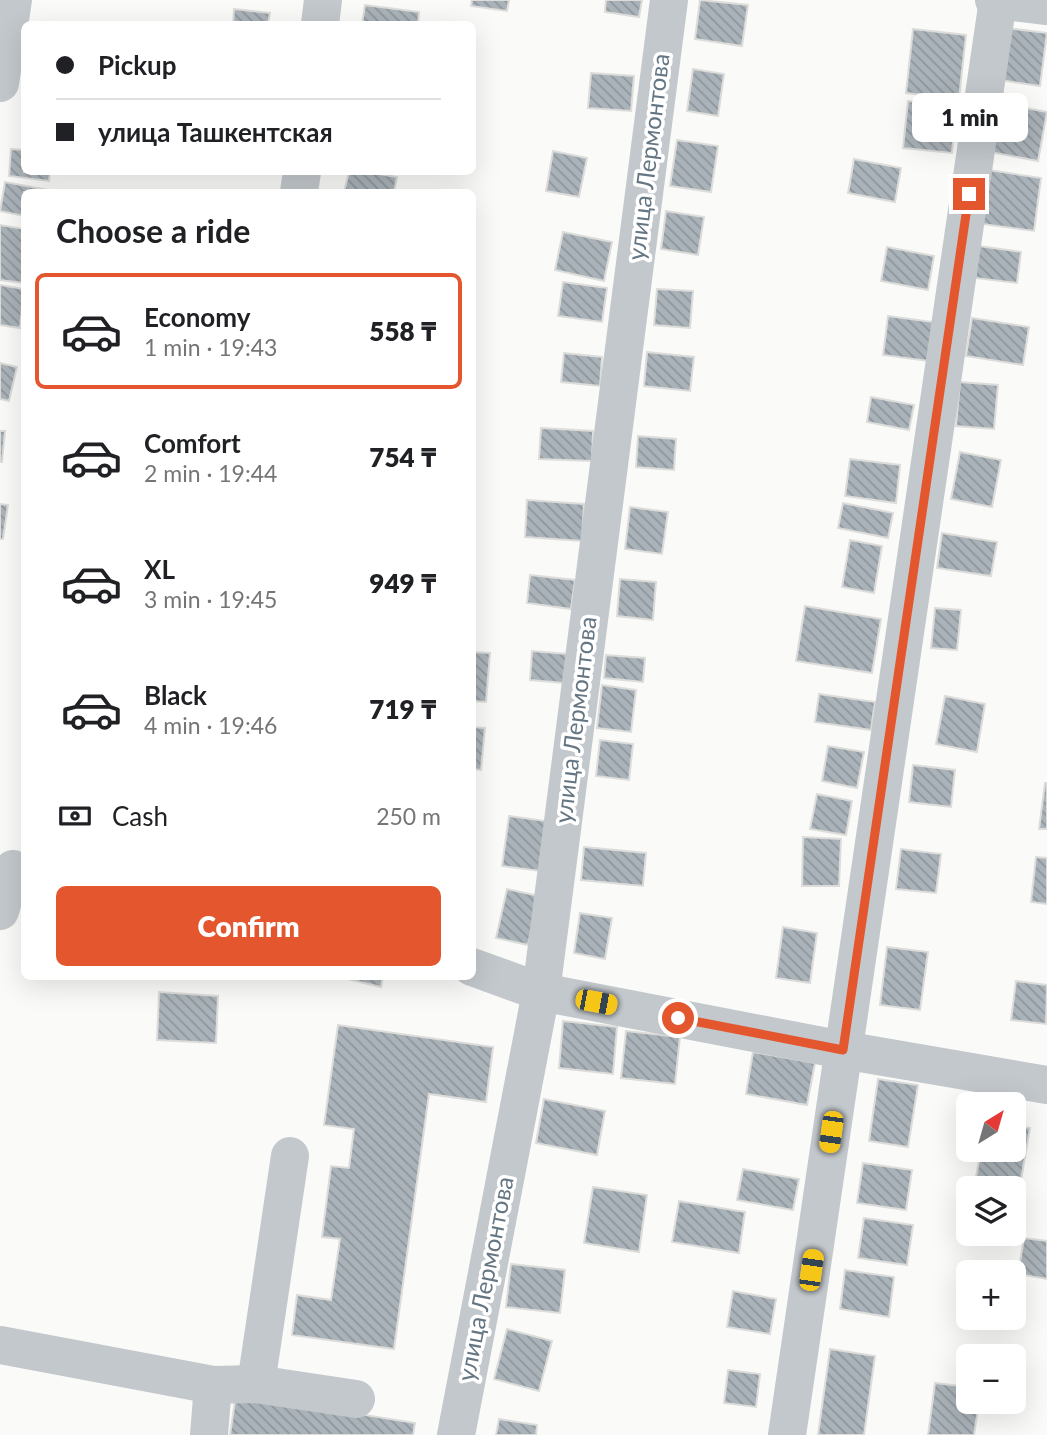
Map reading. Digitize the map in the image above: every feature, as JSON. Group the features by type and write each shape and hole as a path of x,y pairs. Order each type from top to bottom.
{"street":[{"path":"0,83 13,0"},
{"path":"320,21 323,0"},
{"name":"улица Лермонтова","path":"456,1435 541,992 669,0"},
{"path":"787,1435 997,0 1047,6"},
{"path":"0,911 12,869"},
{"path":"476,968 541,992 843,1050 1047,1085"},
{"path":"256,1384 290,1156"},
{"path":"0,1345 214,1385 256,1384 356,1399"},
{"path":"209,1435 214,1385"}],"building":[{"path":"472,0 509,0 507,11 471,6"},
{"path":"606,0 642,0 639,17 605,12"},
{"path":"700,0 748,5 742,46 695,39"},
{"path":"365,5 419,12 418,21 362,21"},
{"path":"234,9 270,13 269,21 233,21"},
{"path":"1007,28 1047,33 1040,86 1000,80"},
{"path":"913,29 966,35 959,99 906,93"},
{"path":"693,69 724,74 718,116 687,111"},
{"path":"591,73 634,76 631,111 588,108"},
{"path":"908,101 956,106 952,153 903,148"},
{"path":"999,103 1047,112 1038,161 990,152"},
{"path":"677,140 718,146 711,192 670,186"},
{"path":"11,149 21,150 21,175 50,175 49,181 9,176"},
{"path":"553,151 587,158 579,197 546,191"},
{"path":"854,159 901,168 895,202 848,193"},
{"path":"989,170 1041,178 1034,231 982,224"},
{"path":"348,175 397,177 395,189 345,189"},
{"path":"5,182 43,189 21,189 21,215 0,211"},
{"path":"666,211 704,217 698,255 661,249"},
{"path":"0,225 21,228 21,283 0,280"},
{"path":"563,232 612,242 604,281 555,270"},
{"path":"979,246 1021,252 1017,283 975,278"},
{"path":"887,247 934,256 928,290 881,281"},
{"path":"563,282 607,288 602,322 558,316"},
{"path":"0,285 21,288 20,328 0,325"},
{"path":"657,289 693,291 690,328 654,325"},
{"path":"888,316 933,322 928,361 883,355"},
{"path":"972,318 1029,327 1023,365 966,356"},
{"path":"647,352 694,357 690,391 644,386"},
{"path":"564,353 602,357 600,386 561,382"},
{"path":"0,363 17,367 9,401 0,399"},
{"path":"960,382 998,385 994,429 956,426"},
{"path":"871,397 914,405 909,430 867,422"},
{"path":"541,428 593,431 592,461 539,459"},
{"path":"0,431 5,431 2,462 0,462"},
{"path":"638,436 676,439 674,470 636,467"},
{"path":"960,452 1001,460 992,507 951,499"},
{"path":"850,459 900,465 896,503 845,496"},
{"path":"527,500 584,504 582,541 525,537"},
{"path":"843,503 893,513 888,538 838,528"},
{"path":"0,504 8,505 3,539 0,539"},
{"path":"630,507 668,512 662,554 625,549"},
{"path":"942,533 997,542 991,576 937,568"},
{"path":"850,540 882,546 874,593 842,587"},
{"path":"530,575 575,580 571,609 527,603"},
{"path":"620,579 656,582 653,620 617,616"},
{"path":"805,606 881,619 872,673 796,661"},
{"path":"935,608 961,610 957,650 931,648"},
{"path":"532,651 567,654 564,683 530,680"},
{"path":"476,652 490,653 486,702 476,701"},
{"path":"606,655 645,658 643,682 604,678"},
{"path":"602,685 636,690 631,732 597,728"},
{"path":"819,694 875,702 871,730 815,722"},
{"path":"945,696 985,704 977,752 936,744"},
{"path":"476,727 485,728 481,770 476,769"},
{"path":"600,740 633,744 629,780 596,776"},
{"path":"828,746 864,752 857,788 822,781"},
{"path":"913,765 955,770 951,807 909,802"},
{"path":"1045,783 1047,829 1039,829"},
{"path":"817,794 852,801 846,835 810,829"},
{"path":"509,816 546,821 540,871 502,866"},
{"path":"803,837 841,839 839,886 802,886"},
{"path":"584,847 646,853 643,886 581,880"},
{"path":"901,849 941,854 936,893 896,889"},
{"path":"1036,857 1047,858 1047,904 1031,902"},
{"path":"507,889 539,896 528,945 496,938"},
{"path":"580,913 612,918 605,959 574,953"},
{"path":"783,927 817,933 810,983 776,978"},
{"path":"887,947 928,952 920,1010 880,1005"},
{"path":"352,980 382,980 381,987"},
{"path":"1016,981 1047,985 1046,1024 1011,1020"},
{"path":"159,992 218,996 216,1043 157,1040"},
{"path":"563,1021 617,1027 613,1074 559,1068"},
{"path":"338,1025 493,1047 486,1102 429,1094 394,1349 292,1335 297,1295 331,1300 340,1239 322,1237 331,1166 349,1168 354,1129 324,1125"},
{"path":"626,1031 680,1037 675,1084 621,1078"},
{"path":"753,1052 815,1063 807,1105 746,1094"},
{"path":"878,1079 918,1085 908,1147 869,1141"},
{"path":"544,1099 605,1111 597,1155 536,1143"},
{"path":"1026,1127 1030,1128 1026,1151"},
{"path":"979,1162 1024,1162 1022,1176 976,1176"},
{"path":"863,1163 912,1170 906,1210 857,1203"},
{"path":"743,1169 799,1179 793,1210 737,1200"},
{"path":"593,1187 647,1195 639,1252 584,1243"},
{"path":"679,1201 745,1212 739,1253 672,1242"},
{"path":"864,1218 913,1225 907,1265 858,1258"},
{"path":"1026,1238 1047,1241 1047,1279 1026,1275 1026,1260 1020,1260"},
{"path":"511,1264 565,1270 560,1313 506,1307"},
{"path":"845,1270 894,1277 889,1317 840,1309"},
{"path":"733,1291 776,1299 770,1334 727,1327"},
{"path":"507,1329 552,1341 539,1391 494,1379"},
{"path":"830,1349 875,1356 864,1435 818,1435"},
{"path":"728,1370 760,1374 756,1407 724,1403"},
{"path":"935,1383 956,1386 956,1414 977,1414 974,1435 928,1435"},
{"path":"236,1394 415,1423 413,1435 230,1435"},
{"path":"499,1419 537,1425 536,1435 496,1435"}],"route":[{"path":"678,1018 843,1050 969,194"}]}
